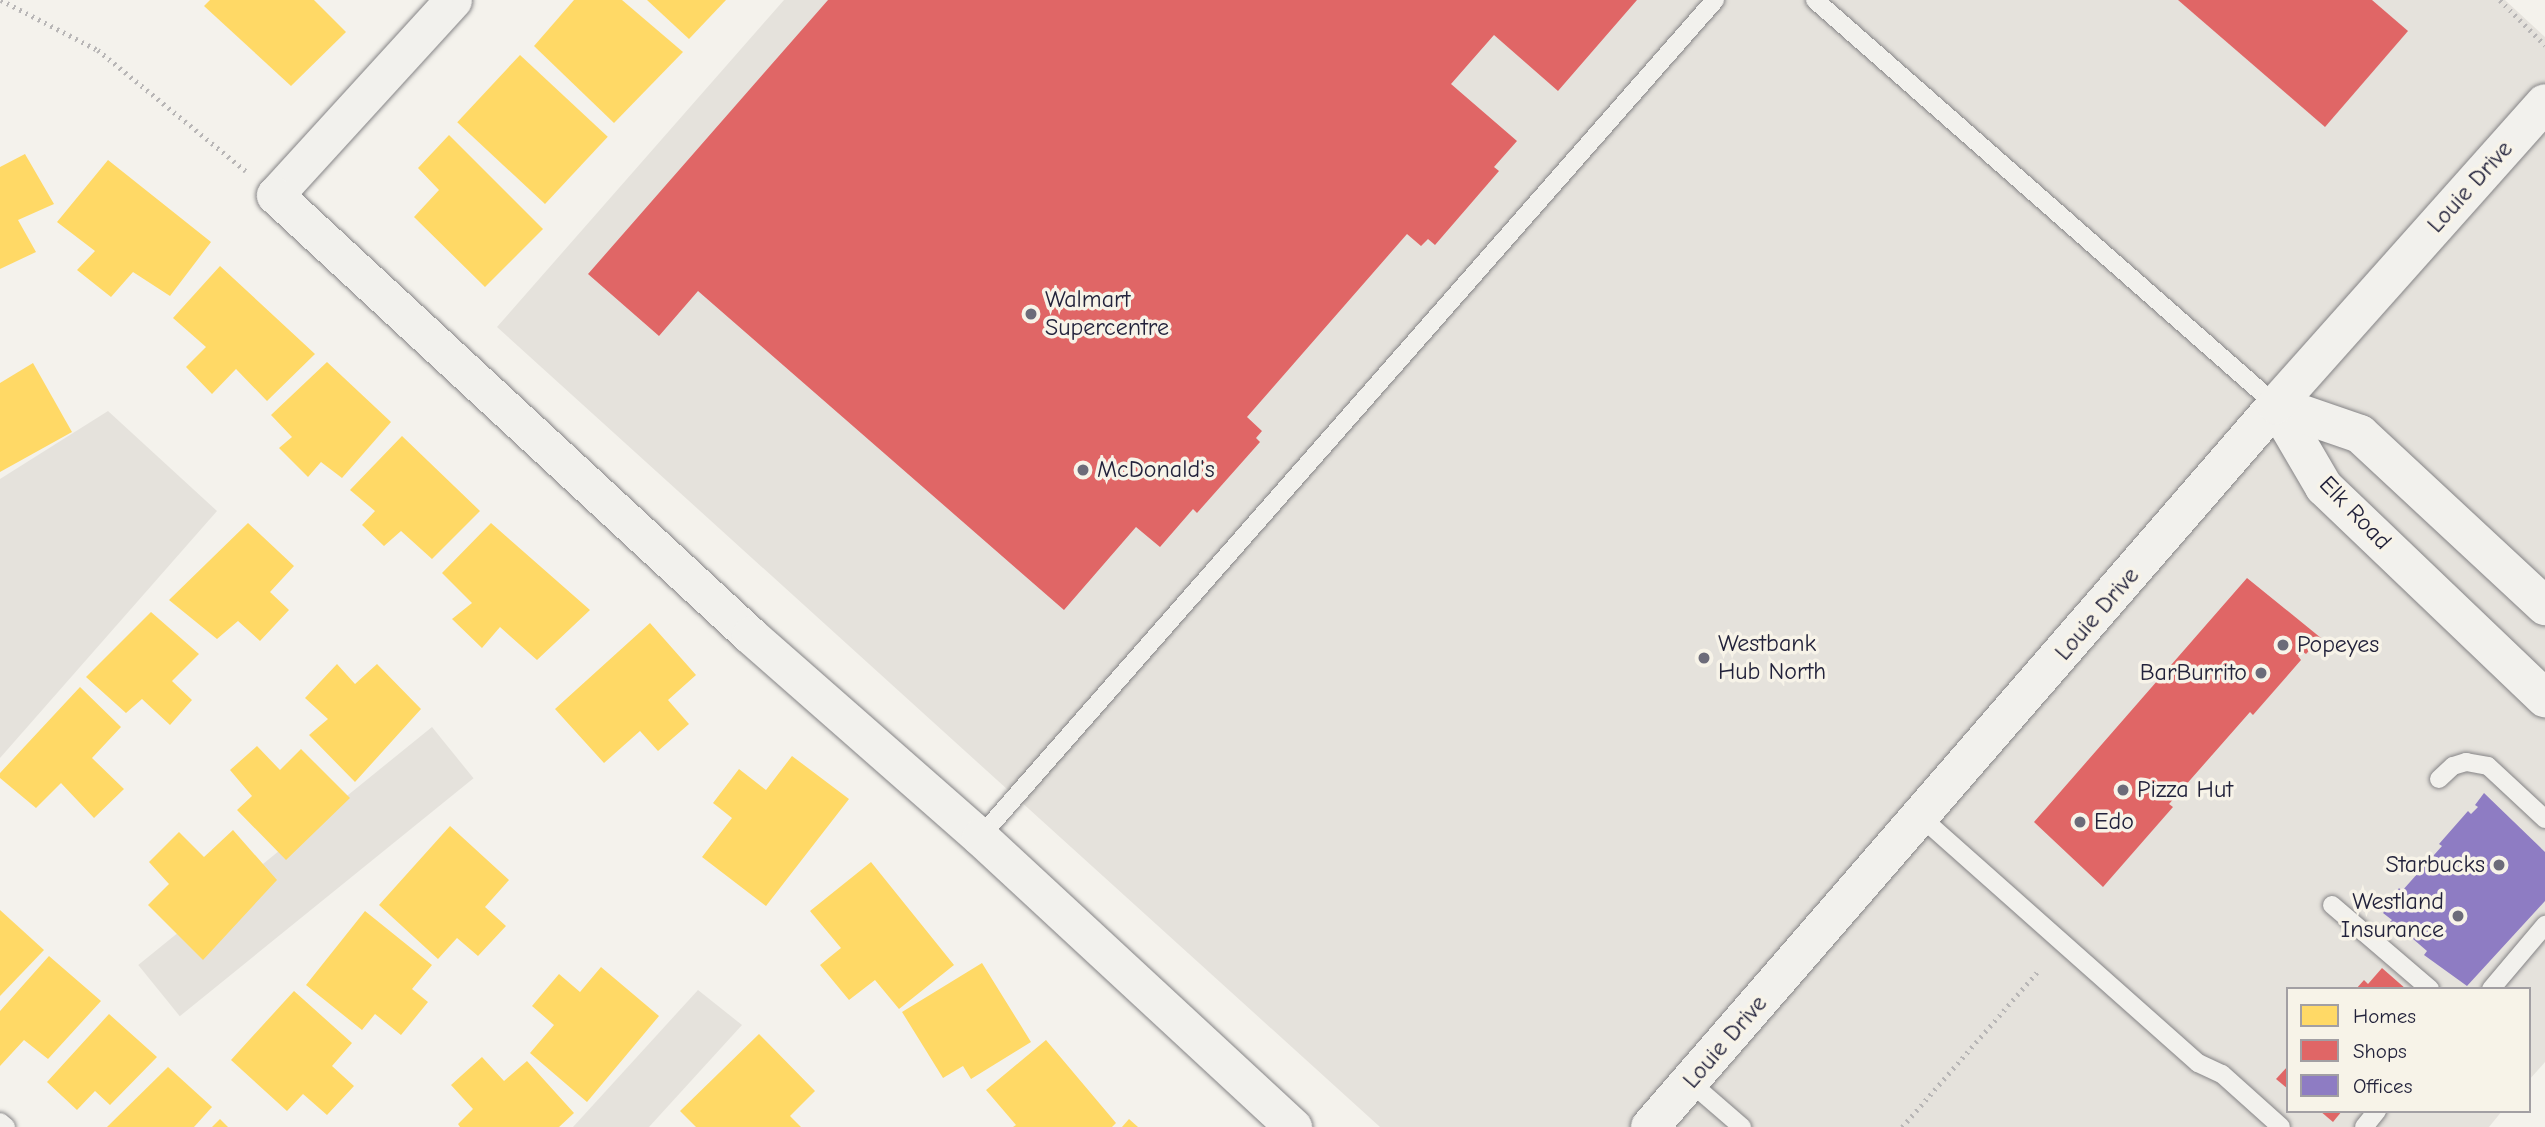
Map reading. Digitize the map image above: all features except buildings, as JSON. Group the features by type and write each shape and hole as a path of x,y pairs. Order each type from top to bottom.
{"street":[{"path":"453,0 275,195 750,635 980,837 1293,1127"},
{"name":"Louie Drive","path":"1650,1127 1922,818 2276,405 2545,103"},
{"path":"2276,405 2360,434 2545,606"},
{"name":"Elk Road","path":"2276,405 2324,487 2545,698"}],"lane":[{"path":"980,837 1715,0"},
{"path":"1815,0 2276,405"},
{"path":"2439,779 2453,766 2466,762 2488,766 2545,819"},
{"path":"1922,818 2198,1063 2222,1074 2281,1127"},
{"path":"2332,905 2428,987"},
{"path":"2493,987 2545,925"},
{"path":"1690,1082 1742,1127"},
{"path":"0,1122 6,1127"}],"path":[{"path":"1,0 98,50 275,195"},
{"path":"2500,0 2545,45"},
{"path":"1902,1127 2038,971"}],"shaded area":[{"name":"Westbank Hub North","path":"784,0 2505,0 2545,37 2545,1062 2531,1078 2531,987 2286,987 2286,1113 2500,1113 2489,1127 1380,1127 497,327"},
{"path":"108,411 217,511 0,758 0,479"},
{"path":"432,727 474,778 180,1016 138,965"},
{"path":"698,990 742,1025 649,1127 573,1127"}],"place":[{"name":"Walmart Supercentre","path":"1031,314"},
{"name":"McDonald's","path":"1083,470"},
{"name":"Popeyes","path":"2283,645"},
{"name":"Westbank Hub North","path":"1704,658"},
{"name":"BarBurrito","path":"2261,673"},
{"name":"Pizza Hut","path":"2123,790"},
{"name":"Edo","path":"2080,822"},
{"name":"Starbucks","path":"2499,865"},
{"name":"Westland Insurance","path":"2458,916"}]}
